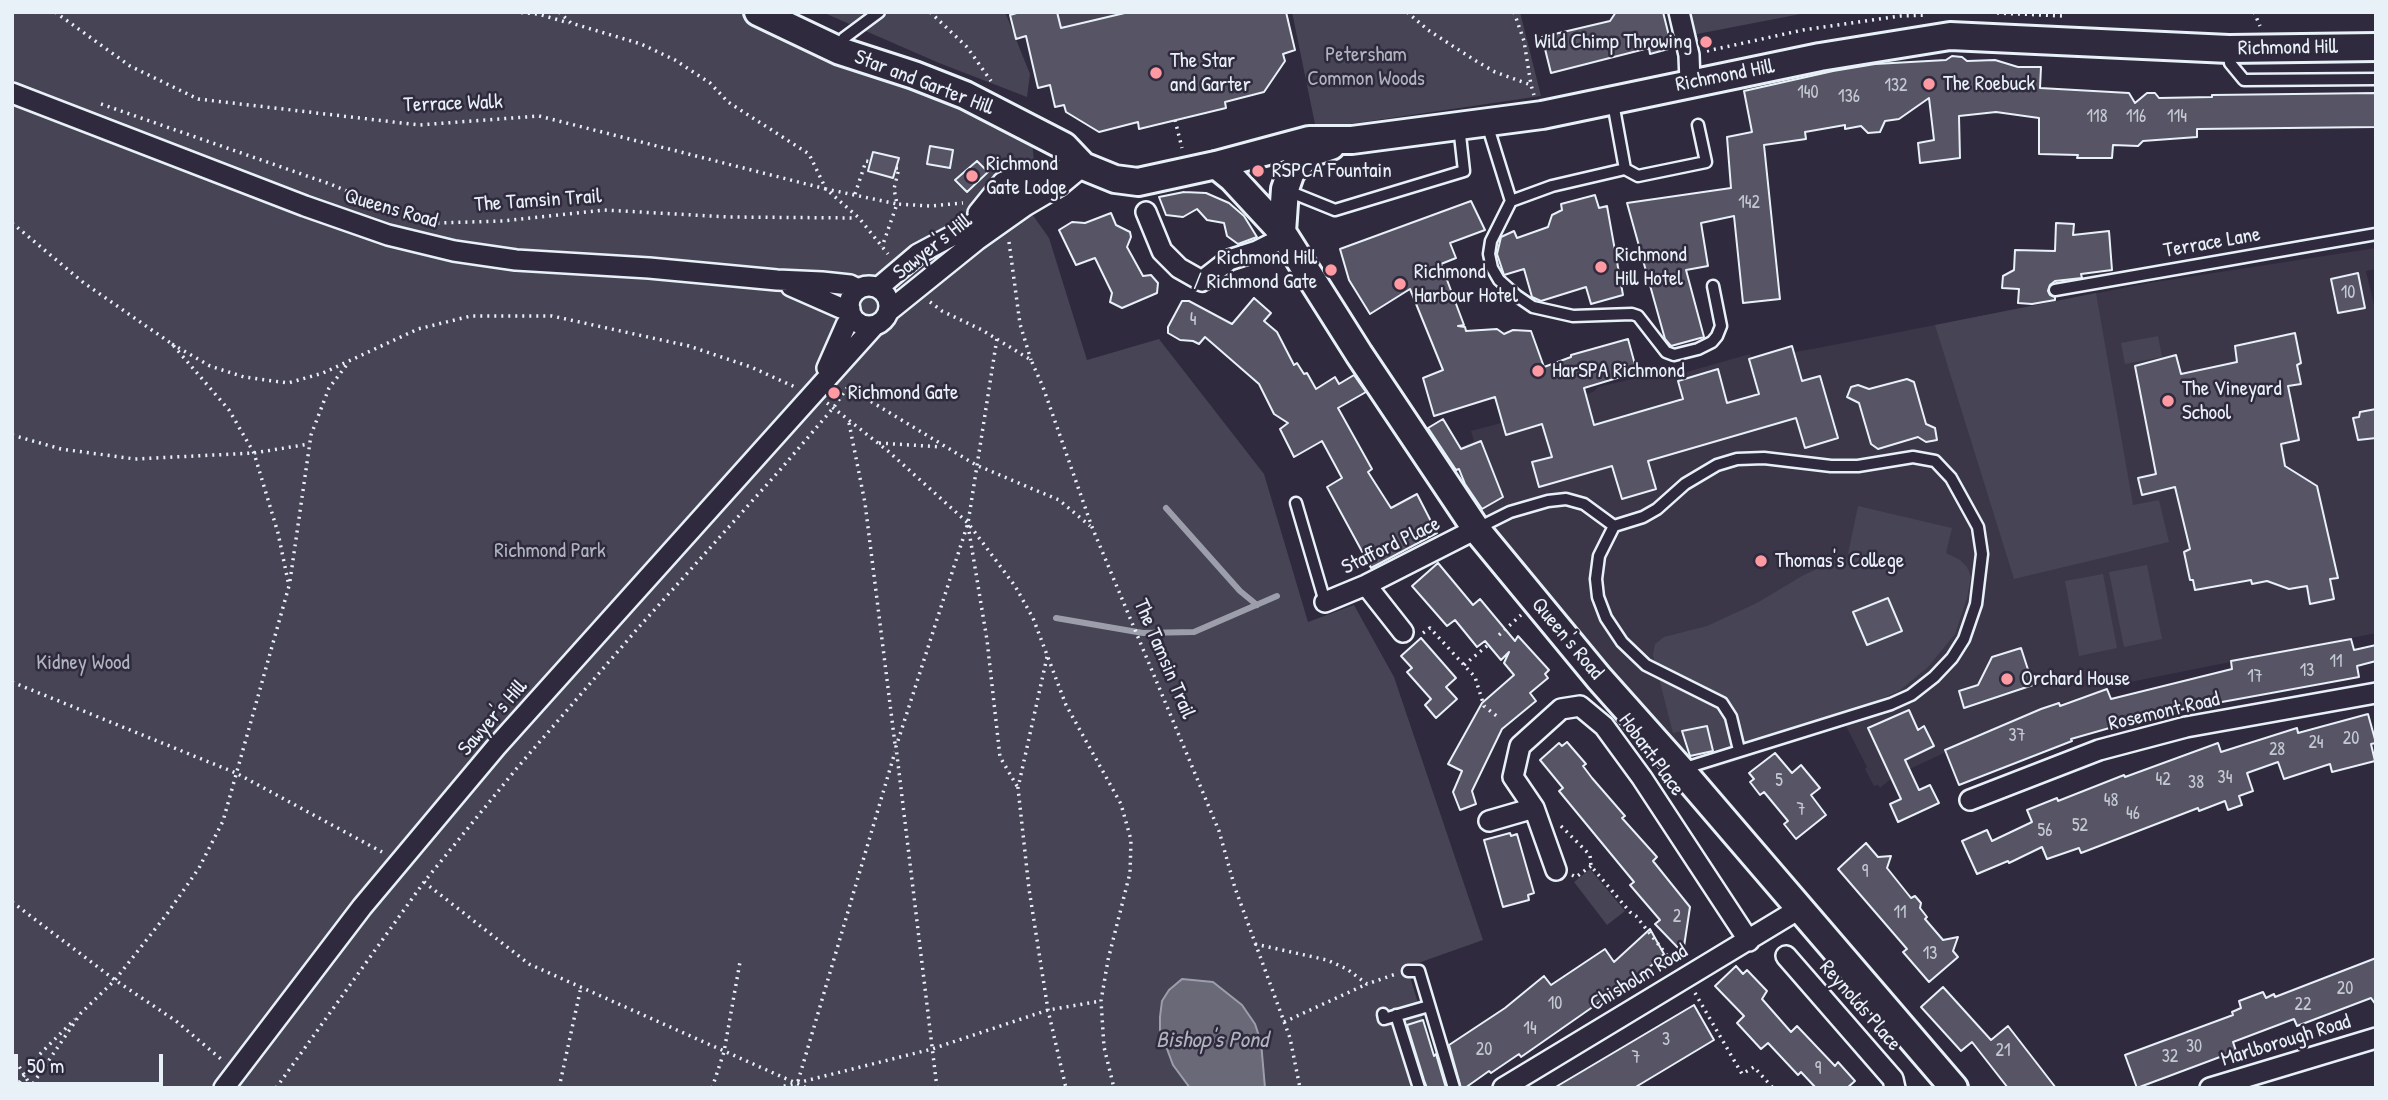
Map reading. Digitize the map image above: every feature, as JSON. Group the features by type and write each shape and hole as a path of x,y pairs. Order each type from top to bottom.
{"main road":[{"name":"Star and Garter Hill","path":"758,12 840,51 965,95 1064,146 1083,166"},
{"name":"Richmond Hill","path":"1083,166 1115,179 1138,182 1309,140 1352,140 1542,115 1690,82 1950,36 2229,49 2376,47"},
{"path":"1284,234 1285,190 1291,172 1310,153 1352,140"},
{"name":"Queen's Road","path":"1216,164 1284,234 1359,354 1476,529 1599,678 1954,1088"}],"street":[{"path":"1679,12 1689,55 1690,82"},
{"name":"Queens Road","path":"12,93 305,206 388,235 454,251 516,260 649,268 868,288"},
{"name":"Sawyer's Hill","path":"868,288 918,254 967,228 1003,182 1016,177 1083,166"},
{"name":"Sawyer's Hill","path":"889,311 977,240 1059,186 1083,166"},
{"path":"1146,212 1162,251 1179,268 1202,281 1229,260 1257,251 1284,234"},
{"name":"Queens Road","path":"777,280 851,312"},
{"path":"868,288 887,297 889,311 886,317 874,326 860,324 851,312 851,298 868,288"},
{"name":"Sawyer's Hill","path":"814,394 851,312"},
{"name":"Sawyer's Hill","path":"224,1088 362,907 496,747 874,326"},
{"name":"Stafford Place","path":"1325,602 1367,585 1476,529"},
{"path":"1367,585 1403,632"},
{"name":"Rosemont Road","path":"1970,800 2099,750 2186,727 2376,693"},
{"name":"Hobart Place","path":"1556,870 1537,814 1513,777 1520,746 1561,709 1580,706 1604,726 1642,778 1749,941"},
{"path":"1489,821 1537,814"},
{"name":"Chisholm Road","path":"1503,1088 1799,909"},
{"name":"Reynolds Place","path":"1786,956 1893,1079 1895,1088"},
{"name":"Marlborough Road","path":"2210,1088 2376,1038"}],"lane":[{"path":"840,51 844,38 879,12"},
{"path":"2229,49 2230,64 2244,80 2376,79"},
{"path":"1613,99 1625,169"},
{"path":"1486,122 1511,201 1491,242 1489,254 1492,268 1509,290 1533,307 1573,316 1638,316 1667,352 1674,355 1698,349 1712,342 1717,336 1721,326 1713,286"},
{"path":"1511,201 1552,186 1625,169 1639,176 1706,162 1698,125"},
{"path":"1285,190 1335,210 1464,171 1459,126"},
{"name":"Terrace Lane","path":"2055,290 2376,234"},
{"path":"1681,770 1891,704 1910,695 1934,677 1952,658 1970,623 1976,604 1982,554 1978,527 1962,498 1935,461 1913,457 1858,466 1831,466 1764,458 1737,459 1717,465 1685,484 1657,509 1643,517 1614,526 1599,556 1597,579 1598,597 1606,618 1622,642 1646,665 1722,703 1731,717 1740,750"},
{"path":"1476,529 1510,512 1548,501 1566,499 1584,504 1614,526"},
{"path":"1296,503 1325,602"},
{"path":"1408,971 1419,971 1454,1088"},
{"path":"1383,1014 1384,1019 1429,1006"},
{"path":"1396,1015 1419,1088"}],"path":[{"name":"Terrace Walk","path":"55,12 130,66 198,99 419,125 539,116 826,189 859,218"},
{"path":"514,12 538,14 571,23 641,44 675,60 710,83 728,102 755,122 809,154 826,189 897,204 930,206 962,204 970,197"},
{"path":"559,12 571,23"},
{"path":"930,12 967,47 996,89"},
{"path":"1407,12 1427,30 1476,61 1495,72 1531,86"},
{"path":"1514,12 1527,53 1531,86 1542,115"},
{"path":"2254,12 2263,31"},
{"name":"The Tamsin Trail","path":"99,104 330,184 390,209 437,223 503,221 604,210 729,217 859,218"},
{"path":"1175,120 1182,148"},
{"path":"855,195 866,161 871,162"},
{"path":"882,247 897,204 894,189 899,168 896,168"},
{"path":"859,218 901,268"},
{"path":"12,223 85,282 172,344 210,366 244,377 288,383 323,373 418,329 471,316 552,316 689,346 751,367 814,394 834,407 968,523 1015,586 1033,618 1066,705 1121,804 1130,840 1130,873 1108,960 1101,1001 1104,1047 1114,1088"},
{"name":"The Tamsin Trail","path":"1006,238 1011,244 1020,324 1031,360 1092,527 1220,831 1235,888 1284,1022 1300,1088"},
{"path":"926,298 942,311 997,338 1031,360"},
{"path":"797,1086 896,747 968,523 997,338"},
{"path":"172,344 229,410 254,453 278,533 289,586"},
{"path":"15,1088 39,1055 115,980 167,914 199,868 223,821 289,586 311,435 329,388 350,360"},
{"path":"276,1088 424,882 526,758 834,407 847,387 976,465 1059,500 1092,527"},
{"path":"849,421 864,503 937,1088"},
{"path":"12,435 61,449 135,459 254,453 309,444"},
{"path":"878,443 944,447"},
{"path":"968,523 987,640 999,757 1018,788"},
{"path":"1403,632 1413,639 1430,628 1475,677 1484,706 1498,717"},
{"path":"1464,665 1488,645"},
{"path":"1047,655 1018,788 1048,1010 1066,1088"},
{"path":"12,682 236,773 382,852"},
{"path":"1537,814 1552,817 1590,855 1591,866 1685,976 1742,1074 1754,1067 1773,1088"},
{"path":"424,882 530,964 797,1086 807,1088"},
{"path":"12,902 115,980 176,1021 223,1060"},
{"path":"1255,944 1327,960 1347,969 1367,984"},
{"path":"712,1088 724,1052 740,962"},
{"path":"1284,1022 1367,984 1408,971"},
{"path":"559,1088 581,987"},
{"path":"777,1088 797,1086 932,1049 1048,1010 1101,1001"},
{"path":"12,1055 31,1087 81,1013"}],"shaded area":[{"path":"2376,248 2376,269 2366,271 2376,314 2376,633 2120,684 2021,717 1964,741 1965,743 1893,777 1880,788 1878,785 1874,786 1846,726 1699,773 1568,630 1434,458 1474,441 1471,431 1593,392 1598,387 1654,374 1656,376 1682,368 1683,373 1750,354 1751,360 2149,283"}],"green space":[{"name":"Richmond Park","path":"12,12 742,12 770,29 920,86 1032,142 1034,161 994,173 1032,214 1049,238 1087,360 1159,339 1264,474 1308,622 1354,605 1394,677 1483,940 1407,967 1444,1088 12,1088"},
{"path":"822,12 1005,12 1030,74 1027,97 939,63"},
{"path":"1057,12 1129,12 1061,28"},
{"name":"Petersham Common Woods","path":"1292,12 1520,12 1541,96 1316,129"},
{"path":"1685,12 1811,12 1692,35"},
{"path":"2096,293 2133,505 2159,500 2169,542 2014,579 1935,325"},
{"path":"2158,336 2162,357 2125,364 2121,343"},
{"path":"1858,506 1952,528 1946,553 1960,560 1971,577 1955,634 1928,667 1899,691 1869,704 1713,751 1706,726 1673,733 1653,655 1655,644 1664,637 1707,626 1757,603 1839,558 1861,558 1848,554"},
{"path":"2147,565 2162,639 2124,647 2109,572"},
{"path":"2103,574 2117,648 2079,656 2065,581"},
{"path":"1590,869 1625,911 1607,925 1574,882"}],"water":[{"name":"Bishop's Pond","path":"1182,979 1213,982 1242,1005 1255,1024 1261,1042 1265,1088 1190,1088 1173,1065 1160,1030 1162,1001 1169,990"}],"building":[{"name":"The Star and Garter","path":"1020,12 1057,12 1061,28 1129,12 1286,12 1295,50 1283,54 1285,61 1264,92 1225,102 1226,108 1139,129 1138,122 1099,132 1066,112 1064,105 1055,107 1050,85 1038,88 1026,36 1016,39 1010,15"},
{"path":"1616,12 1663,12 1672,48 1650,54 1649,48 1551,73 1542,37 1610,21"},
{"path":"1952,56 1962,57 1967,61 1995,60 2018,67 2041,67 2040,88 2129,93 2135,103 2147,93 2155,93 2159,98 2376,93 2376,127 2197,129 2197,137 2143,141 2138,146 2113,145 2112,158 2077,158 2078,155 2039,154 2039,118 1996,112 1959,116 1960,158 1920,163 1918,143 1934,140 1929,98 1899,119 1885,121 1880,132 1868,133 1861,126 1845,129 1845,125 1805,132 1806,139 1764,145 1780,299 1743,303 1734,216 1701,223 1708,266 1686,270 1704,337 1671,346 1665,339 1627,203 1731,188 1727,137 1752,132 1744,91 1833,71 1875,64 1946,60"},
{"path":"930,146 953,150 950,168 927,164"},
{"path":"873,152 899,158 893,178 868,171"},
{"name":"Richmond Gate Lodge","path":"977,161 988,172 967,192 955,180"},
{"path":"1184,192 1206,193 1229,203 1244,216 1257,237 1238,244 1227,236 1224,223 1207,220 1197,209 1183,217 1166,215 1159,197"},
{"path":"1595,195 1599,208 1607,206 1623,295 1591,304 1586,287 1541,301 1532,297 1524,269 1504,275 1497,254 1501,237 1514,231 1517,238 1548,227 1552,215 1562,210 1561,204"},
{"path":"1471,201 1485,230 1450,243 1456,258 1441,264 1464,325 1458,326 1465,327 1466,331 1497,329 1504,334 1513,330 1531,331 1544,367 1571,355 1628,339 1637,372 1584,388 1594,425 1683,399 1678,381 1718,369 1727,403 1759,394 1749,359 1792,346 1802,381 1820,376 1838,438 1805,448 1796,418 1648,461 1656,489 1622,499 1612,466 1539,487 1532,462 1552,457 1542,424 1506,435 1495,397 1434,416 1423,378 1443,370 1410,289 1370,314 1349,280 1340,249"},
{"path":"1111,213 1116,225 1130,232 1127,247 1143,276 1151,275 1158,283 1157,293 1122,308 1110,302 1112,293 1095,258 1076,265 1059,230 1072,222 1085,223"},
{"path":"2056,223 2074,224 2073,235 2109,231 2112,270 2081,274 2082,278 2055,281 2048,291 2055,300 2032,304 2018,303 2019,289 2002,288 2003,276 2014,270 2015,250 2055,251"},
{"path":"2358,273 2365,308 2338,313 2331,279"},
{"path":"1254,298 1271,313 1264,321 1277,332 1294,365 1297,363 1304,374 1307,373 1316,389 1335,377 1339,384 1354,375 1366,392 1338,408 1372,469 1368,472 1391,508 1417,494 1437,533 1371,568 1327,487 1342,478 1322,441 1294,457 1280,429 1288,423 1274,414 1259,384 1205,337 1199,344 1180,340 1168,333 1168,327 1182,301 1189,301 1232,324"},
{"path":"2295,333 2301,363 2297,365 2301,384 2288,386 2299,440 2281,444 2285,466 2317,486 2338,578 2330,579 2334,599 2310,604 2307,586 2289,589 2267,581 2252,584 2251,580 2195,590 2184,552 2190,549 2175,487 2142,495 2138,478 2156,474 2135,366 2176,355 2181,374 2237,362 2235,346"},
{"path":"1907,379 1914,382 1926,424 1935,428 1937,440 1926,442 1918,437 1878,449 1871,444 1859,403 1847,397 1851,387 1858,385 1869,389"},
{"path":"2376,409 2376,438 2358,440 2353,418 2359,417 2360,412"},
{"path":"1443,419 1461,449 1481,441 1503,497 1482,509 1465,484 1459,469 1456,470 1428,428"},
{"path":"1438,563 1473,605 1480,599 1515,641 1518,636 1549,670 1545,674 1548,678 1530,693 1536,701 1502,729 1472,791 1476,804 1460,810 1453,792 1462,771 1448,764 1482,703 1514,675 1504,663 1509,652 1501,660 1485,641 1477,647 1455,620 1447,626 1412,586"},
{"path":"1888,598 1902,631 1867,645 1853,612"},
{"path":"1421,638 1456,678 1446,687 1457,699 1436,718 1425,705 1431,699 1407,672 1412,668 1401,656"},
{"path":"2351,639 2354,650 2376,645 2376,661 2357,666 2359,677 2119,723 2120,725 2071,739 2072,741 1959,785 1945,750 2041,709 2059,703 2060,706 2107,689 2111,699 2232,669 2231,661"},
{"name":"Orchard House","path":"2021,648 2033,685 1964,708 1959,691 1978,685 1992,657"},
{"path":"1909,710 1918,730 1924,726 1934,746 1905,760 1919,790 1930,785 1939,803 1898,822 1890,804 1901,799 1868,728"},
{"path":"2368,714 2376,743 2371,744 2375,761 2332,772 2330,764 2284,779 2278,762 2247,773 2253,791 2239,796 2242,805 2228,810 2225,801 2199,811 2198,808 2081,853 2079,848 2047,859 2042,847 2009,863 2008,861 1977,874 1962,841 1987,830 1992,841 2032,822 2027,810 2218,743 2221,752 2297,728 2298,733"},
{"path":"1707,726 1713,751 1690,756 1682,731"},
{"path":"1567,742 1586,764 1583,766 1592,778 1625,816 1622,818 1657,857 1653,861 1690,907 1683,953 1655,924 1660,920 1630,885 1634,882 1559,791 1563,788 1540,760 1559,743 1562,746"},
{"path":"1775,753 1792,773 1801,765 1820,788 1811,795 1826,815 1796,839 1784,824 1788,821 1764,792 1760,795 1750,782 1754,779 1749,773"},
{"path":"1510,833 1511,836 1517,834 1534,893 1528,895 1529,900 1503,907 1484,840"},
{"path":"1866,843 1878,857 1891,856 1887,868 1911,898 1915,896 1921,903 1920,908 1927,917 1925,919 1943,940 1958,937 1953,951 1958,957 1929,982 1903,952 1907,949 1838,869"},
{"path":"1650,929 1664,954 1632,983 1609,999 1607,997 1521,1057 1519,1054 1491,1073 1489,1071 1461,1088 1449,1045 1505,1008 1544,976 1551,985 1605,949 1614,962"},
{"path":"2376,958 2376,1005 2371,998 2297,1026 2294,1019 2233,1042 2236,1051 2137,1088 2125,1055 2233,1015 2232,1012 2241,1008 2239,1001 2263,992 2266,998 2274,994 2275,997"},
{"path":"1736,966 1743,974 1747,970 1767,991 1762,999 1791,1032 1797,1026 1835,1066 1838,1062 1855,1081 1847,1088 1816,1088 1801,1072 1798,1075 1768,1043 1761,1049 1737,1023 1744,1016 1715,986"},
{"path":"1943,987 1991,1040 2008,1026 2056,1088 2008,1088 1972,1042 1961,1051 1921,1007"},
{"path":"1694,1005 1714,1040 1634,1088 1554,1088"},
{"path":"1423,1020 1446,1088 1427,1088 1424,1080 1407,1025"}],"waterway":[{"path":"1166,508 1240,591 1257,605"},
{"path":"1056,618 1143,633 1194,632 1277,596"}],"place":[{"name":"Wild Chimp Throwing","path":"1706,42"},
{"name":"The Star and Garter","path":"1156,73"},
{"name":"The Roebuck","path":"1929,84"},
{"name":"RSPCA Fountain","path":"1258,171"},
{"name":"Richmond Gate Lodge","path":"972,176"},
{"name":"Richmond Hill Hotel","path":"1601,267"},
{"name":"Richmond Hill / Richmond Gate","path":"1331,270"},
{"name":"Richmond Harbour Hotel","path":"1400,284"},
{"name":"HarSPA Richmond","path":"1538,371"},
{"name":"Richmond Gate","path":"834,393"},
{"name":"The Vineyard School","path":"2168,401"},
{"name":"Thomas's College","path":"1761,561"},
{"name":"Orchard House","path":"2007,679"}],"park label":[{"name":"Kidney Wood","path":"83,663"}]}
